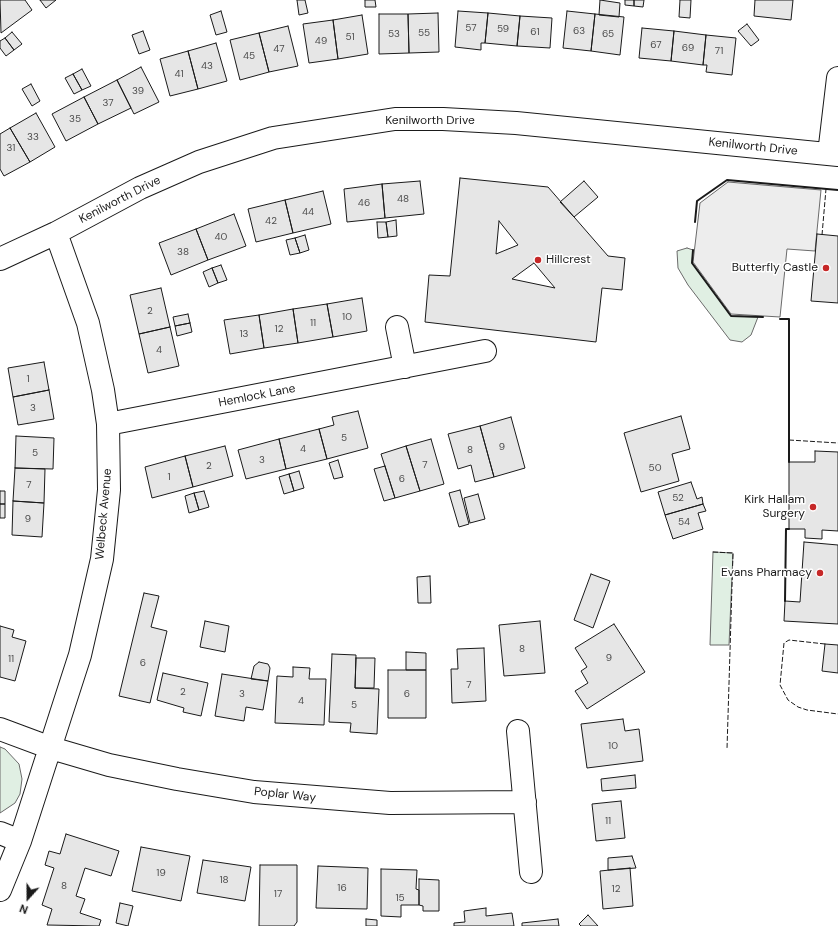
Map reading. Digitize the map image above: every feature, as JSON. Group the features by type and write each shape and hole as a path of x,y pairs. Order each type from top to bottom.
{"street":[{"path":"834,154 838,78"},
{"name":"Kenilworth Drive","path":"0,259 56,233 140,188 199,162 274,138 395,119 443,119 516,123 834,154"},
{"name":"Welbeck Avenue","path":"0,890 20,841 80,655 102,559 109,490 108,424 88,323 56,233"},
{"path":"397,327 405,367"},
{"name":"Hemlock Lane","path":"108,424 485,351"},
{"path":"0,729 51,748"},
{"path":"518,731 531,872"},
{"name":"Poplar Way","path":"51,748 109,765 177,779 262,793 390,803 524,802"},
{"path":"0,833 20,841"}],"green space":[{"path":"687,248 693,250 692,263 731,316 758,317 751,335 742,342 730,340 688,285 678,268 677,251"},
{"path":"713,552 733,553 729,645 710,645"},
{"path":"0,747 5,749 19,764 22,779 20,794 15,803 0,813"}],"shaded area":[{"path":"728,182 821,190 815,251 787,249 780,317 731,314 693,262 700,203"}],"building":[{"path":"0,0 25,0 32,10 1,33"},
{"path":"40,0 56,0 46,8"},
{"path":"297,0 305,0 308,13 299,15"},
{"path":"365,0 375,0 376,7 365,7"},
{"path":"600,0 620,3 619,17 599,15"},
{"path":"625,0 634,0 634,6 625,5"},
{"path":"634,0 644,0 643,7 634,6"},
{"path":"680,0 691,0 690,18 679,17"},
{"path":"755,0 793,0 791,20 754,16"},
{"path":"221,11 227,32 216,35 210,15"},
{"path":"458,11 488,13 485,43 481,43 481,50 455,47"},
{"path":"567,11 595,14 591,51 563,48"},
{"path":"438,13 439,52 409,53 408,14"},
{"path":"488,13 520,16 517,46 485,43"},
{"path":"379,14 408,14 409,53 379,54"},
{"path":"595,14 624,17 620,55 591,51"},
{"path":"362,15 368,54 338,59 333,20"},
{"path":"520,16 552,18 550,48 517,46"},
{"path":"333,20 338,59 309,63 303,24"},
{"path":"747,24 759,40 751,46 738,31"},
{"path":"288,26 298,66 269,72 259,33"},
{"path":"642,28 674,31 671,61 639,58"},
{"path":"143,31 150,50 139,54 132,35"},
{"path":"674,31 706,35 703,65 671,61"},
{"path":"12,32 22,44 14,50 5,38"},
{"path":"259,33 269,72 240,80 230,40"},
{"path":"706,35 736,38 732,75 706,72 707,65 703,65"},
{"path":"5,38 14,50 6,56 0,48 0,41"},
{"path":"216,43 227,81 198,89 188,51"},
{"path":"188,51 198,89 170,96 160,59"},
{"path":"141,67 159,102 134,114 117,80"},
{"path":"82,69 91,86 82,90 73,74"},
{"path":"73,74 82,90 74,94 65,78"},
{"path":"117,80 131,108 98,124 84,97"},
{"path":"31,84 40,101 32,106 22,89"},
{"path":"84,97 98,124 66,141 52,114"},
{"path":"36,113 55,147 30,162 10,128"},
{"path":"10,128 30,162 4,176 0,169 0,134"},
{"name":"Hillcrest","path":"460,178 548,187 608,256 625,258 622,290 602,288 596,342 425,322 429,275 450,276","holes":["499,221 518,245 496,254","534,263 555,288 512,279"]},
{"path":"420,181 424,214 385,218 382,184"},
{"path":"584,181 598,197 574,217 560,202"},
{"path":"382,184 385,218 347,222 344,189"},
{"path":"323,191 331,224 293,233 285,200"},
{"path":"285,200 293,233 256,242 248,209"},
{"path":"234,214 246,246 208,260 196,229"},
{"path":"396,220 397,236 388,237 386,222"},
{"path":"377,222 386,222 388,237 378,238"},
{"path":"196,229 208,260 171,275 159,243"},
{"name":"Butterfly Castle","path":"817,234 838,236 838,303 811,301"},
{"path":"305,235 309,250 300,253 295,238"},
{"path":"295,238 300,253 290,255 286,240"},
{"path":"221,265 227,280 218,283 212,268"},
{"path":"212,268 218,283 209,287 203,272"},
{"path":"161,288 170,327 139,334 130,295"},
{"path":"362,298 367,331 333,337 327,304"},
{"path":"327,304 333,337 298,343 293,309"},
{"path":"293,309 298,343 264,348 259,315"},
{"path":"188,314 190,323 175,326 173,317"},
{"path":"259,315 264,348 230,354 224,320"},
{"path":"190,323 192,332 177,336 175,326"},
{"path":"170,327 179,366 148,373 139,334"},
{"path":"44,362 49,390 13,397 8,368"},
{"path":"49,390 54,419 18,425 13,397"},
{"path":"358,411 368,448 327,459 319,429 334,425 332,417"},
{"path":"681,416 690,449 672,454 679,481 641,492 624,433"},
{"path":"511,417 525,468 494,477 480,426"},
{"path":"480,426 494,477 475,482 471,465 458,469 448,434"},
{"path":"319,429 327,459 286,469 279,439"},
{"path":"16,436 54,438 53,469 15,468"},
{"path":"279,439 286,469 246,479 238,450"},
{"path":"431,439 444,484 420,491 406,446"},
{"path":"225,446 233,476 193,487 185,456"},
{"path":"406,446 420,491 395,498 381,454"},
{"name":"Kirk Hallam Surgery","path":"815,451 838,452 838,531 822,530 822,539 805,538 805,529 789,529 789,462 815,462"},
{"path":"185,456 193,487 152,498 145,467"},
{"path":"338,460 343,477 334,479 329,463"},
{"path":"385,466 395,498 384,501 374,469"},
{"path":"15,468 45,469 44,503 13,501"},
{"path":"299,471 304,488 294,491 289,474"},
{"path":"289,474 294,491 284,494 279,477"},
{"path":"691,482 697,499 702,497 703,504 665,515 658,492"},
{"path":"460,490 469,524 459,527 449,493"},
{"path":"0,491 5,491 5,504 0,504"},
{"path":"204,491 209,507 199,510 194,493"},
{"path":"194,493 199,510 189,513 185,496"},
{"path":"478,494 485,519 470,523 464,498"},
{"path":"13,501 44,503 42,537 12,535"},
{"path":"0,504 5,504 5,518 0,518"},
{"path":"703,504 706,511 698,513 703,529 673,539 665,515"},
{"name":"Evans Pharmacy","path":"804,542 838,545 838,624 784,621 785,601 800,602"},
{"path":"591,574 610,581 593,628 574,620"},
{"path":"430,576 431,603 418,603 417,577"},
{"path":"144,593 159,596 151,627 167,631 150,703 119,696"},
{"path":"205,621 229,626 225,652 200,647"},
{"path":"540,621 545,673 504,676 499,625"},
{"path":"614,624 645,672 587,709 575,691 588,683 581,671 587,667 575,648"},
{"path":"0,626 14,630 12,637 26,641 15,681 0,677"},
{"path":"825,644 838,645 838,673 822,671"},
{"path":"484,648 486,701 452,703 451,669 458,669 457,649"},
{"path":"406,652 426,653 426,670 406,670"},
{"path":"332,654 356,655 355,688 379,689 377,734 350,732 351,723 329,722"},
{"path":"356,658 375,658 374,688 355,688"},
{"path":"259,662 268,664 270,668 268,681 251,679 254,666"},
{"path":"293,667 310,668 309,679 326,679 324,725 275,723 277,676 293,677"},
{"path":"388,670 426,670 426,718 388,718"},
{"path":"163,673 208,683 201,716 183,712 184,708 157,700"},
{"path":"222,674 268,681 263,710 246,707 244,721 215,716"},
{"path":"623,719 625,731 639,729 643,761 587,768 581,724"},
{"path":"635,775 636,788 602,791 601,779"},
{"path":"621,801 625,838 596,841 592,804"},
{"path":"66,834 119,851 111,876 85,868 76,896 85,899 80,913 101,920 99,926 47,925 52,909 42,905 54,868 45,865 49,851 60,854"},
{"path":"141,847 190,856 181,901 132,891"},
{"path":"632,856 636,868 608,870 608,858"},
{"path":"203,860 251,867 245,901 197,893"},
{"path":"260,865 297,865 297,922 294,926 259,926"},
{"path":"318,866 368,868 367,909 316,908"},
{"path":"630,868 633,906 603,909 600,871"},
{"path":"381,869 417,870 416,889 419,890 419,905 401,905 401,917 381,916"},
{"path":"419,879 439,880 439,911 423,911 423,906 419,905"},
{"path":"120,903 133,906 128,926 116,923"},
{"path":"486,908 486,916 512,913 514,926 454,926 454,923 465,922 464,911"},
{"path":"588,915 598,926 581,926 579,924"},
{"path":"366,919 377,920 377,926 366,926"},
{"path":"558,919 559,926 522,926 522,923"}],"fence":[{"path":"822,235 826,189"},
{"path":"789,440 838,443"},
{"path":"713,552 733,553 727,749"},
{"path":"825,644 789,640 784,643 780,685 788,700 798,707 807,710 838,714"}],"wall":[{"path":"695,222 697,201 727,180 838,190"},
{"path":"693,250 692,263 731,316 763,317"},
{"path":"780,319 789,319 789,462"},
{"path":"785,601 786,529 789,529"}],"place":[{"name":"Hillcrest","path":"538,260"},
{"name":"Butterfly Castle","path":"826,268"},
{"name":"Kirk Hallam Surgery","path":"813,507"},
{"name":"Evans Pharmacy","path":"820,573"}]}
